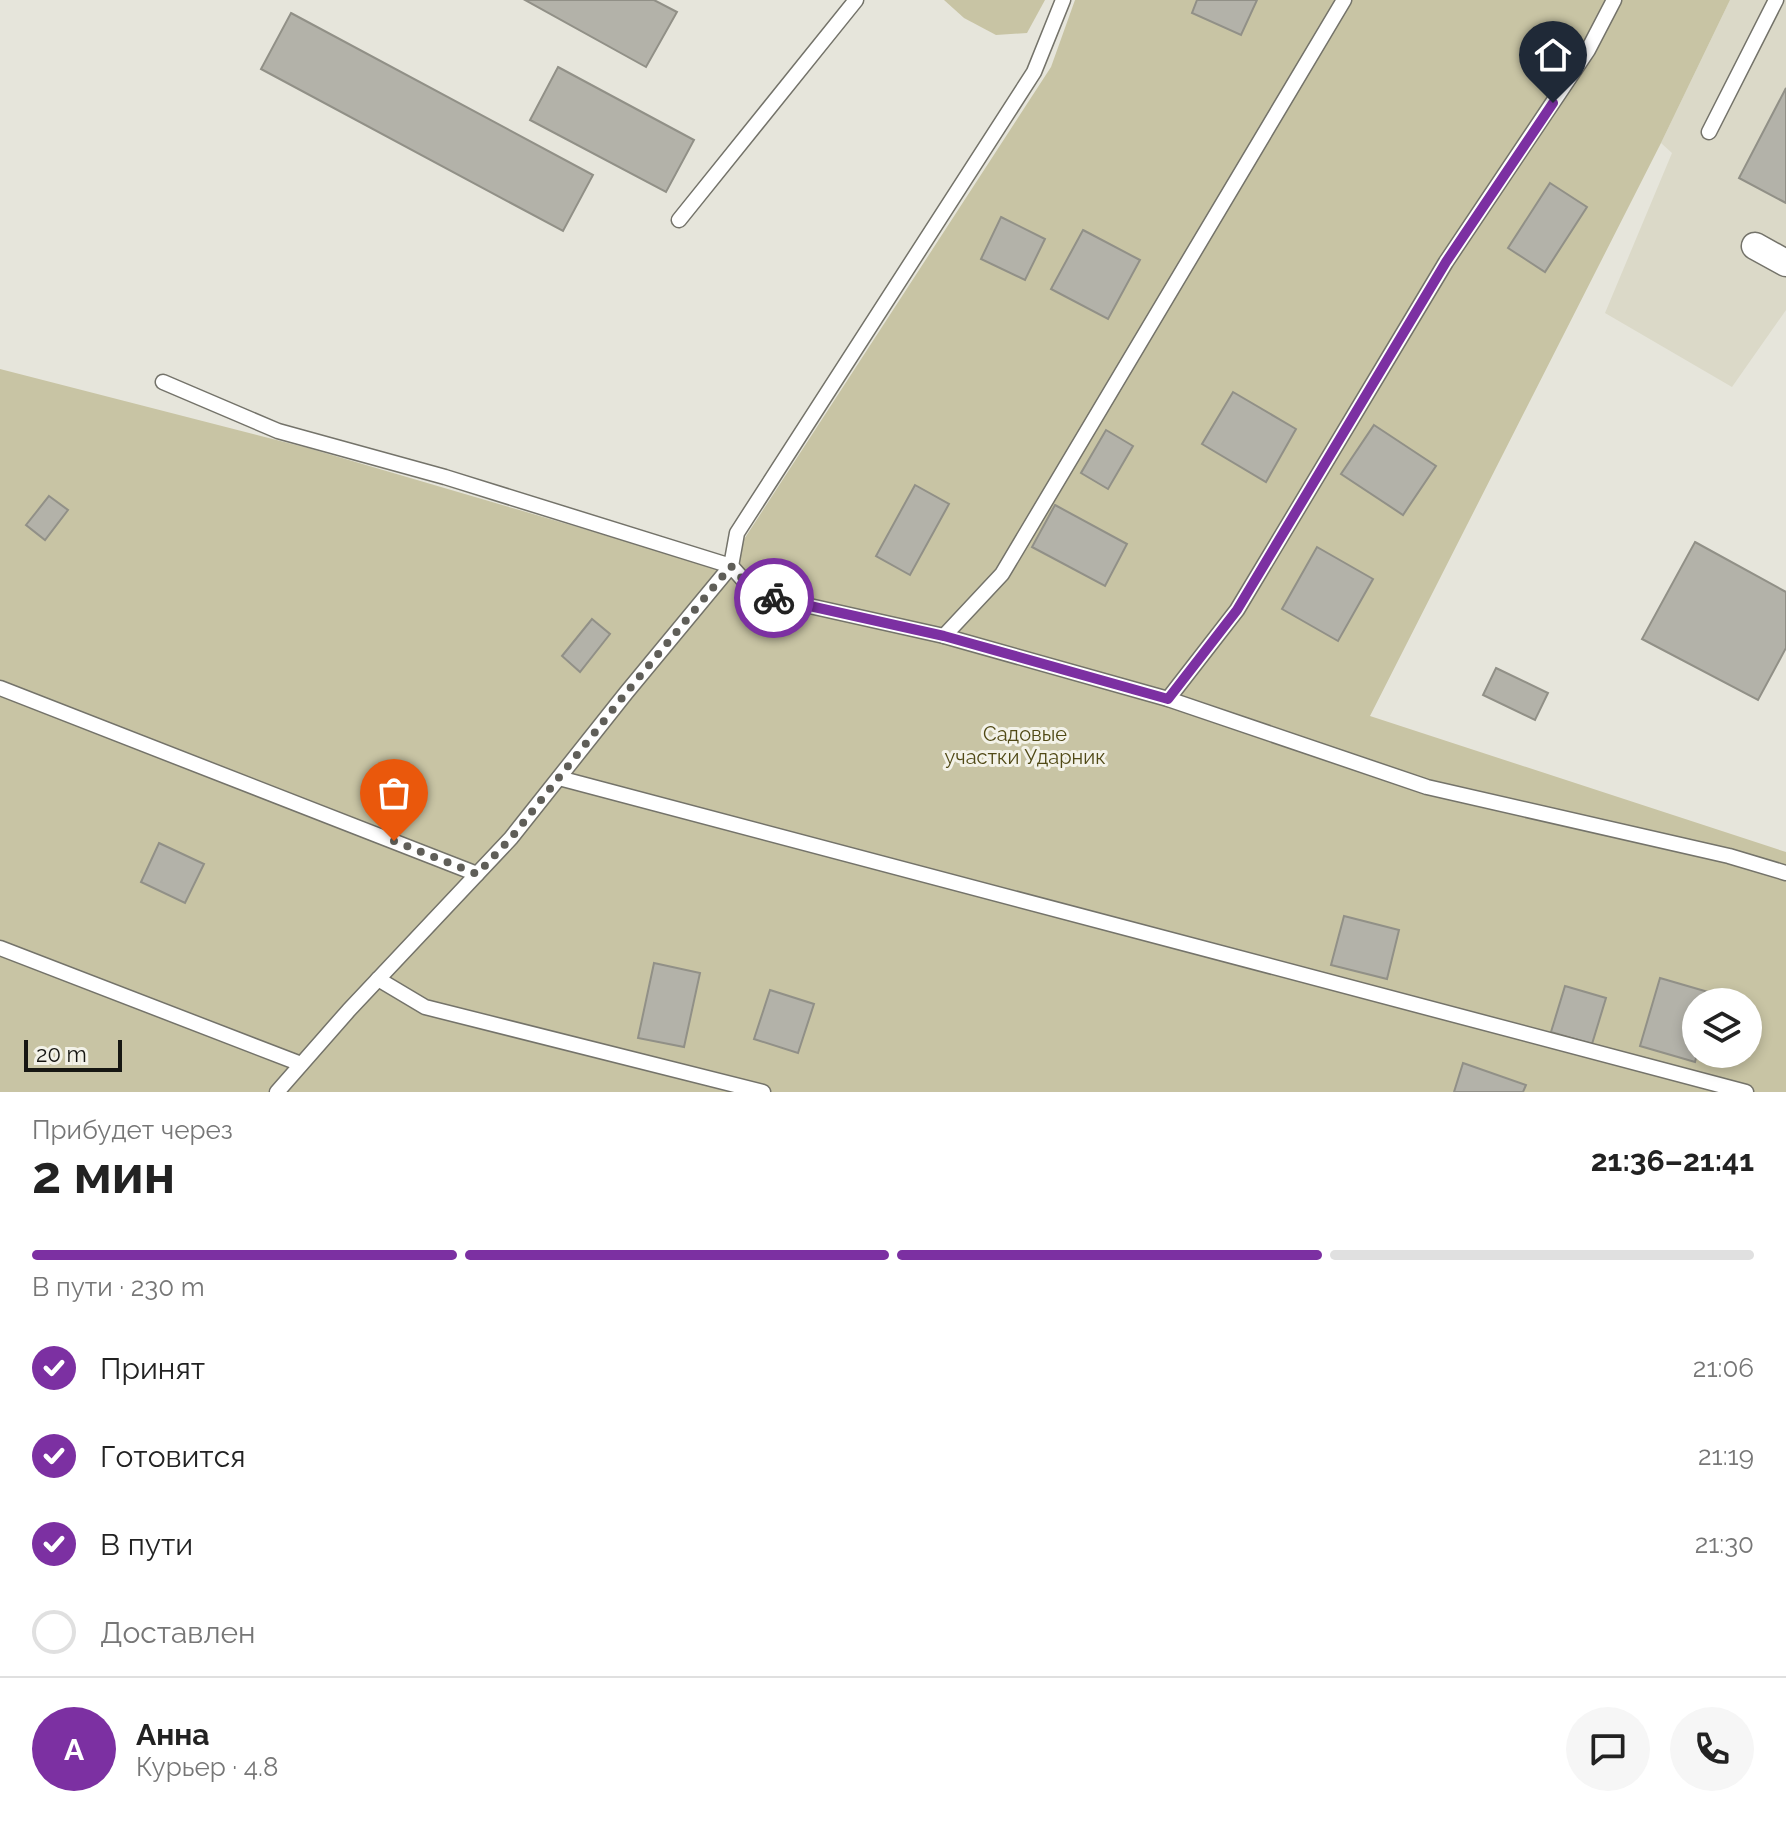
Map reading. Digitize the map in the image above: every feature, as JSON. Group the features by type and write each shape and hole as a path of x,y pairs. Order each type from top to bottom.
{"street":[{"path":"1755,246 1786,263"}],"lane":[{"path":"679,220 856,0"},
{"path":"277,1092 511,838 731,566 737,533 1034,72 1063,0"},
{"path":"944,636 1002,574 1344,0"},
{"path":"1168,699 1237,610 1446,262 1588,50 1614,0"},
{"path":"1709,132 1776,0"},
{"path":"163,382 278,431 445,477 731,566 756,594 944,636 1168,699 1427,787 1729,856 1786,873"},
{"path":"0,688 477,874"},
{"path":"559,778 1746,1092"},
{"path":"0,948 301,1064"},
{"path":"378,979 425,1007 763,1092"}],"shaded area":[{"path":"1730,0 1786,0 1786,310 1732,387 1605,313 1672,153 1661,143"}],"green space":[{"path":"944,0 1045,0 1027,33 996,35 964,18"},
{"name":"Садовые участки Ударник","path":"1075,0 1730,0 1661,143 1370,716 1786,852 1786,1092 0,1092 0,369 308,448 724,570 1051,67"}],"building":[{"path":"525,0 654,0 677,12 646,67"},
{"path":"1197,0 1257,0 1241,35 1192,13"},
{"path":"291,13 593,175 563,231 261,69"},
{"path":"558,67 694,140 666,192 530,120"},
{"path":"1786,88 1786,203 1739,178"},
{"path":"1550,183 1587,207 1545,272 1508,248"},
{"path":"1001,217 1045,239 1025,280 981,259"},
{"path":"1083,230 1140,260 1108,319 1051,289"},
{"path":"1233,392 1296,429 1266,482 1202,444"},
{"path":"1374,425 1436,466 1403,515 1341,474"},
{"path":"1106,430 1133,446 1108,489 1081,473"},
{"path":"915,485 949,504 910,575 876,556"},
{"path":"49,496 68,510 45,540 26,525"},
{"path":"1055,505 1127,544 1105,586 1032,547"},
{"path":"1695,542 1786,592 1786,648 1758,700 1642,639"},
{"path":"1317,547 1373,579 1338,641 1282,609"},
{"path":"592,619 610,634 580,672 562,656"},
{"path":"1496,668 1548,693 1535,720 1483,695"},
{"path":"159,843 204,864 185,903 141,882"},
{"path":"1344,916 1399,930 1387,979 1331,965"},
{"path":"654,963 700,973 684,1047 638,1038"},
{"path":"1660,978 1694,988 1682,988 1682,1058 1640,1046"},
{"path":"1565,986 1606,998 1592,1044 1551,1032"},
{"path":"770,990 814,1004 798,1053 754,1039"},
{"path":"1463,1063 1526,1085 1523,1092 1454,1092"}],"way so far":[{"path":"394,841 477,874 511,838 731,566 756,594 774,598"}],"route":[{"path":"774,598 944,636 1168,699 1237,610 1446,262 1553,103"}]}
